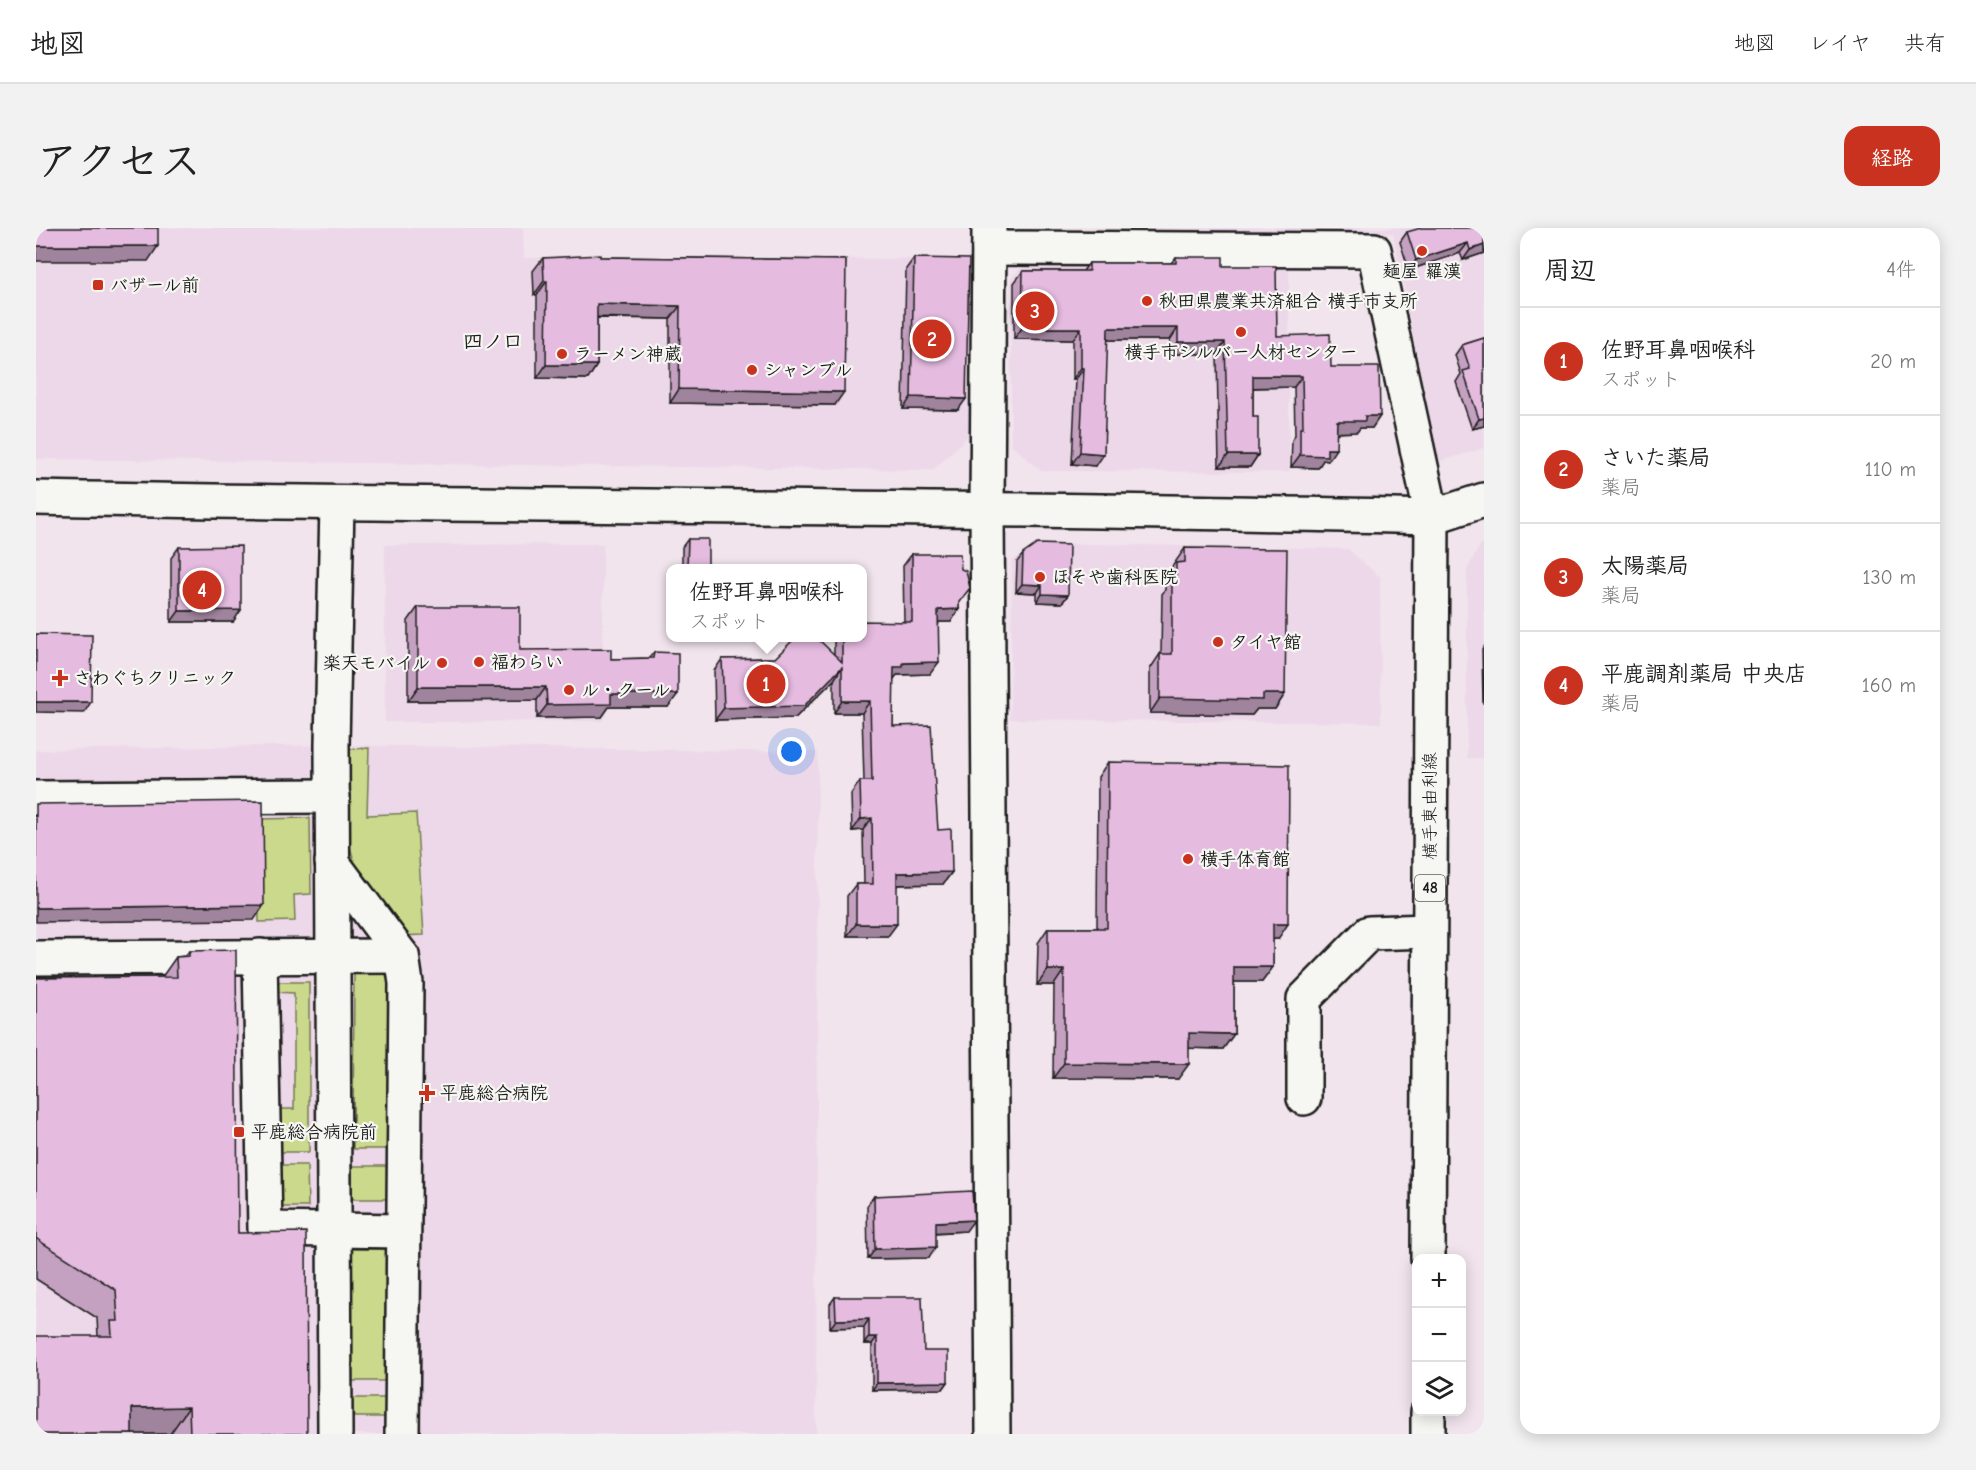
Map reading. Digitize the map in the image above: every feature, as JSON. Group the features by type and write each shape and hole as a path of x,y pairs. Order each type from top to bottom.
{"street":[{"path":"993,1434 987,508 989,238 1374,239"},
{"name":"横手東由利線","path":"1374,239 1432,517 1428,1254"},
{"path":"36,498 337,503 987,508 1432,517 1484,500"},
{"path":"335,1434 334,1230 347,955 332,862 337,503"},
{"path":"36,798 333,796"},
{"path":"332,862 402,956 406,983 402,1231 402,1434"},
{"path":"347,955 379,942 379,924"},
{"path":"1304,1098 1304,999 1369,933 1430,931"},
{"path":"260,956 265,1229 402,1231"},
{"path":"36,958 402,956"},
{"path":"1428,1416 1428,1434"}],"shaded area":[{"path":"36,228 523,228 524,258 976,259 975,429 933,470 36,459"},
{"path":"1145,228 1484,228 1484,448 1438,462 1393,233 1145,231"},
{"path":"1023,265 1289,265 1289,472 1041,471 1011,444 1011,279"},
{"path":"1484,539 1484,758 1467,758 1467,569"},
{"path":"1041,543 1348,549 1380,577 1381,723 1010,719 1012,561"},
{"path":"603,544 603,721 385,722 385,545"},
{"name":"平鹿総合病院","path":"332,745 818,752 816,1434 36,1434 36,750"}],"green space":[{"path":"369,748 367,815 416,813 424,935 395,936 355,864 350,847 350,749"},
{"path":"310,818 311,894 294,895 295,921 259,922 258,819"},
{"path":"354,966 382,969 391,980 392,1149 353,1149"},
{"path":"273,982 309,982 309,1152 273,1152 273,1109 294,1109 294,993 273,992"},
{"path":"271,1165 307,1165 308,1207 272,1207"},
{"path":"352,1166 391,1166 391,1199 352,1199"},
{"path":"352,1249 391,1249 390,1381 352,1381"},
{"path":"352,1398 391,1398 386,1417 354,1417"}],"building":[{"path":"36,228 158,228 158,246 36,246"},
{"path":"1421,228 1484,228 1484,245 1470,250 1468,243 1416,260 1407,232"},
{"path":"600,255 600,257 846,260 844,392 679,389 680,306 597,304 597,365 546,365 547,281 544,281 543,258"},
{"path":"1176,257 1223,257 1223,266 1276,266 1277,336 1330,334 1331,367 1379,367 1380,416 1365,416 1365,421 1337,421 1336,449 1327,449 1327,456 1300,455 1300,428 1303,428 1302,376 1253,376 1253,417 1258,417 1258,455 1228,455 1225,342 1178,342 1178,328 1108,328 1104,454 1080,452 1084,368 1081,368 1081,328 1022,328 1023,271 1089,271 1089,263 1176,263"},
{"path":"914,258 969,259 966,399 911,397"},
{"path":"1484,338 1484,418 1479,419 1463,371 1470,369 1462,345"},
{"path":"688,539 708,539 708,564 687,564"},
{"name":"ほそや歯科医院","path":"1037,544 1069,545 1068,595 1042,594 1042,585 1022,584 1023,554"},
{"path":"241,546 241,610 179,611 179,547"},
{"name":"タイヤ館","path":"1185,548 1287,549 1285,694 1263,694 1263,700 1160,698 1160,654 1172,654 1172,579 1176,579 1176,563 1185,562"},
{"path":"912,554 960,554 961,569 966,571 970,588 959,602 959,609 938,610 939,662 903,663 903,667 894,667 893,726 931,725 938,830 951,829 952,872 897,873 897,924 856,924 856,884 873,884 872,818 861,819 860,781 872,781 870,701 842,701 842,667 804,706 724,708 722,659 775,658 791,642 821,642 842,662 842,642 867,642 867,621 912,622"},
{"path":"418,607 520,607 520,650 611,649 611,659 653,658 654,652 678,653 678,694 611,694 611,704 547,705 546,687 418,687"},
{"name":"さわぐちクリニック","path":"36,634 92,635 91,702 36,702"},
{"name":"横手体育館","path":"1108,762 1289,765 1288,924 1273,924 1273,967 1234,967 1234,1034 1189,1033 1189,1064 1064,1063 1064,970 1048,970 1048,928 1107,928"},
{"path":"263,801 264,905 36,908 36,804"},
{"path":"236,950 238,1233 306,1232 307,1434 190,1434 189,1407 132,1408 132,1434 36,1434 36,1336 112,1336 111,1321 118,1321 116,1290 36,1238 36,978 177,977 176,957 189,956 189,951"},
{"path":"972,1191 974,1220 936,1222 936,1247 875,1249 874,1196"},
{"path":"835,1297 922,1297 924,1351 948,1351 948,1382 877,1383 877,1337 869,1337 869,1319 836,1320"}],"place":[{"name":"麺屋 羅漢","path":"1422,251"},
{"name":"バザール前","path":"98,285"},
{"name":"秋田県農業共済組合 横手市支所","path":"1147,301"},
{"name":"太陽薬局","path":"1035,311"},
{"name":"横手市シルバー人材センター","path":"1241,332"},
{"name":"さいた薬局","path":"932,339"},
{"name":"ラーメン神蔵","path":"562,354"},
{"name":"シャンブル","path":"752,370"},
{"name":"ほそや歯科医院","path":"1040,577"},
{"name":"平鹿調剤薬局 中央店","path":"202,590"},
{"name":"タイヤ館","path":"1218,642"},
{"name":"福わらい","path":"479,662"},
{"name":"楽天モバイル","path":"442,663"},
{"name":"さわぐちクリニック","path":"60,678"},
{"name":"佐野耳鼻咽喉科","path":"766,684"},
{"name":"ル・クール","path":"569,690"},
{"name":"横手体育館","path":"1188,859"},
{"name":"平鹿総合病院","path":"427,1093"},
{"name":"平鹿総合病院前","path":"239,1132"}],"district":[{"name":"四ノ口","path":"493,341"}]}
